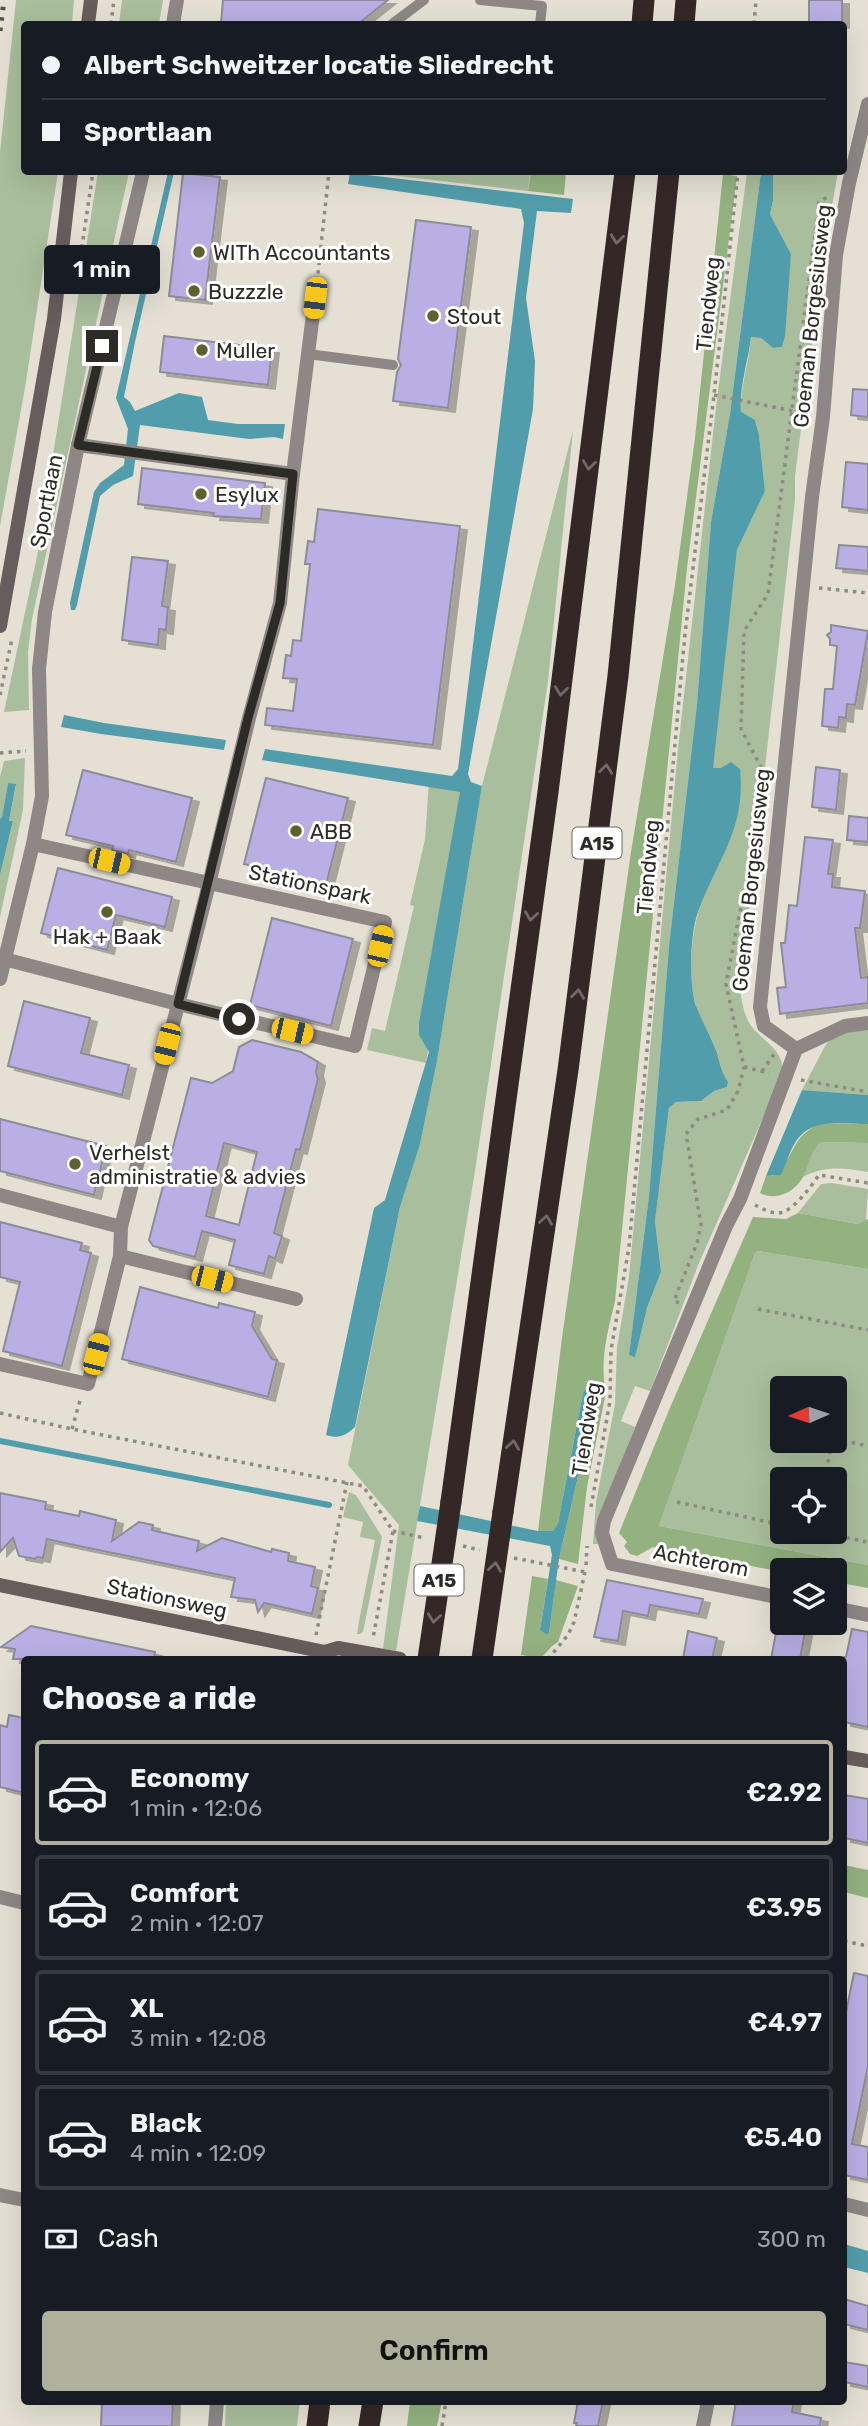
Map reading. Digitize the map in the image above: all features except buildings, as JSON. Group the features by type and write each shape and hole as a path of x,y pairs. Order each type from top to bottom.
{"highway":[{"path":"642,21 645,0"},
{"path":"684,21 686,0"},
{"name":"A15","path":"428,1656 548,792 625,175"},
{"name":"A15","path":"482,1656 568,1070 614,703 670,175"},
{"path":"317,2426 320,2405"},
{"path":"369,2426 372,2405"}],"main road":[{"path":"88,21 91,0"},
{"path":"0,626 54,319 71,175"},
{"name":"Stationsweg","path":"0,1585 323,1653 338,1648 385,1656"},
{"path":"847,1757 868,1762"}],"street":[{"path":"174,21 177,0"},
{"name":"Goeman Borgesiusweg","path":"796,1049 764,1026 760,1007 823,417 836,255 849,183 868,104"},
{"name":"Sportlaan","path":"33,844 42,796 39,669 43,635 78,445 142,175"},
{"path":"0,1364 88,1384 120,1256 121,1227 209,884 248,718 280,603 315,298"},
{"path":"78,445 293,474"},
{"path":"0,979 33,844"},
{"name":"Stationspark","path":"3,958 178,1004 355,1046 385,922 33,844"},
{"path":"612,1563 602,1533 604,1521 726,1226 740,1199 796,1049 845,1026 868,1023"},
{"path":"0,1195 121,1227"},
{"path":"120,1256 296,1299"},
{"name":"Achterom","path":"612,1563 770,1596"},
{"path":"847,1611 868,1615"},
{"path":"0,1897 21,1902"},
{"path":"0,2195 21,2199"},
{"path":"847,2205 868,2210"},
{"path":"215,2426 216,2405"},
{"path":"703,2426 707,2405"}],"lane":[{"path":"396,21 424,0"},
{"path":"480,0 542,6 540,21"},
{"path":"308,354 393,365"}],"path":[{"path":"111,21 114,0"},
{"path":"754,21 756,0"},
{"path":"315,298 329,175"},
{"name":"Tiendweg","path":"590,1513 610,1401 611,1350 629,1247 685,634 738,175"},
{"path":"760,822 761,767 741,729 744,631 768,594 819,202 849,183"},
{"path":"714,395 823,417"},
{"path":"803,586 868,593"},
{"path":"0,752 42,750"},
{"path":"693,1309 674,1301 697,1243 701,1225 686,1133 698,1119 727,1110 738,1091 744,1067 726,984 739,916 760,835"},
{"path":"744,1067 868,1091"},
{"path":"740,1199 777,1213 786,1211 802,1197 819,1175 868,1182"},
{"path":"758,1309 868,1330"},
{"path":"72,1429 80,1399 88,1384"},
{"path":"0,1413 363,1486 393,1531 434,1540"},
{"path":"847,1442 868,1446"},
{"path":"323,1653 347,1482"},
{"path":"677,1502 770,1522"},
{"path":"370,1653 393,1531"},
{"path":"847,1538 868,1542"},
{"path":"550,1656 568,1635 574,1622 585,1572 588,1539"},
{"path":"461,1546 488,1552"},
{"path":"502,1555 585,1572"},
{"path":"586,1565 612,1563"},
{"path":"847,1942 868,1946"},
{"path":"442,2426 445,2405"}],"green space":[{"path":"16,0 74,0 72,21 21,21 21,175 58,175 25,388 0,526 0,152"},
{"path":"122,0 163,0 160,21 119,21"},
{"path":"98,175 128,175 32,619 28,652 29,710 4,712 37,556"},
{"path":"389,175 530,175 528,191"},
{"path":"531,175 566,175 564,195 528,191"},
{"path":"723,175 737,176 687,568 615,1301 604,1357 606,1392 587,1487 578,1564 559,1559 599,1385 583,1393 558,1523 553,1531 538,1531 562,1338 631,852 675,585 695,438"},
{"path":"747,175 761,175 730,414 711,522 697,704 669,946 649,1196 629,1355 661,1272 655,1221 669,1108 676,1102 701,1101 714,1091 727,1087 728,1082 695,1002 691,956 721,768 712,768 737,550 765,491 755,420 741,413 743,384 751,337 761,338 773,348 782,347 791,254 770,214 773,175 837,175 824,251 795,476 795,500 740,990 749,1023 780,1057 783,1072 699,1263 650,1391 635,1386 621,1421 635,1427 598,1521 600,1544 593,1544 596,1502 615,1404 617,1347 629,1277 678,749 716,407"},
{"path":"573,430 548,681 475,1171 396,1651 383,1649 399,1525 348,1465 400,1207 420,1143 437,1061 482,786"},
{"path":"25,758 23,810 0,917 0,875 13,822 9,821 16,785 8,783 0,819 0,777 4,761"},
{"path":"429,781 468,788 426,1063 367,1050 372,1028 385,1031 414,906 410,905 425,839"},
{"path":"868,1027 868,1095 802,1090 834,1034"},
{"path":"822,1123 868,1124 868,1143 821,1142 795,1187 778,1196 760,1193 766,1176 774,1176 804,1134"},
{"path":"821,1142 868,1143 868,1172 827,1169 803,1177 813,1150"},
{"path":"832,1183 868,1189 866,1221 858,1224 798,1213 821,1184"},
{"path":"798,1213 858,1224 868,1219 868,1269 758,1251 755,1253 659,1526 830,1558 770,1558 770,1570 653,1547 637,1556 630,1554 624,1546 627,1542 619,1533 753,1217 786,1219"},
{"path":"758,1251 868,1269 868,1565 847,1561 847,1558 830,1558 659,1526 755,1253"},
{"path":"349,1492 356,1495 382,1537 363,1632 360,1634 357,1634 359,1621 375,1540 360,1537 363,1522 343,1517"},
{"path":"847,1561 868,1565 868,1588 847,1584"},
{"path":"532,1576 548,1579 540,1630 549,1633 556,1580 578,1586 558,1642 543,1656 521,1655"},
{"path":"847,1866 868,1870 868,1898 847,1893"},
{"path":"226,2405 300,2405 297,2426 225,2426"},
{"path":"410,2405 441,2405 437,2426 407,2426"}],"water":[{"path":"167,175 173,175 124,397 135,411 179,393 202,397 208,420 238,424 285,424 283,439 249,439 140,425 133,476 113,485 100,496 77,605 75,610 71,610 70,603 94,492 100,483 124,465 128,429 116,398"},
{"path":"350,175 367,175 573,199 571,213 537,211 526,298 535,361 533,409 468,774 471,782 482,786 437,1061 420,1144 400,1207 355,1427 345,1435 335,1437 326,1435 374,1208 385,1200 429,1052 419,1035 419,1023 460,792 262,760 265,749 452,776 458,769 524,223 521,209 348,184"},
{"path":"761,175 773,175 770,214 791,254 785,336 782,347 773,348 761,338 751,337 742,384 741,412 755,420 765,491 737,550 713,768 721,768 731,762 740,769 739,810 728,844 698,912 691,958 695,1003 728,1082 727,1087 714,1091 701,1101 676,1102 669,1108 655,1221 661,1272 647,1308 635,1357 629,1355 649,1196 669,946 697,704 711,522 730,414"},
{"path":"64,715 226,740 224,750 101,734 61,727"},
{"path":"8,783 16,784 9,821 13,821 0,875 0,819"},
{"path":"802,1090 868,1095 868,1124 828,1123 810,1129 795,1143 781,1175 766,1176"},
{"path":"589,1385 599,1385 559,1559 549,1633 546,1634 540,1630 552,1555 550,1546 417,1521 420,1506 538,1531 553,1531 558,1523 583,1393"},
{"path":"847,2245 868,2251 868,2273 847,2268"}],"waterway":[{"path":"0,1441 329,1505"}],"railway":[{"path":"0,31 4,0"}],"place":[{"name":"WITh Accountants","path":"199,252"},
{"name":"Buzzzle","path":"194,291"},
{"name":"Stout","path":"433,316"},
{"name":"Muller","path":"202,350"},
{"name":"Esylux","path":"201,494"},
{"name":"ABB","path":"296,831"},
{"name":"Hak + Baak","path":"107,912"},
{"name":"Verhelst administratie & advies","path":"75,1164"}],"route":[{"path":"102,346 78,445 293,474 280,603 248,718 178,1004 239,1019"}]}
